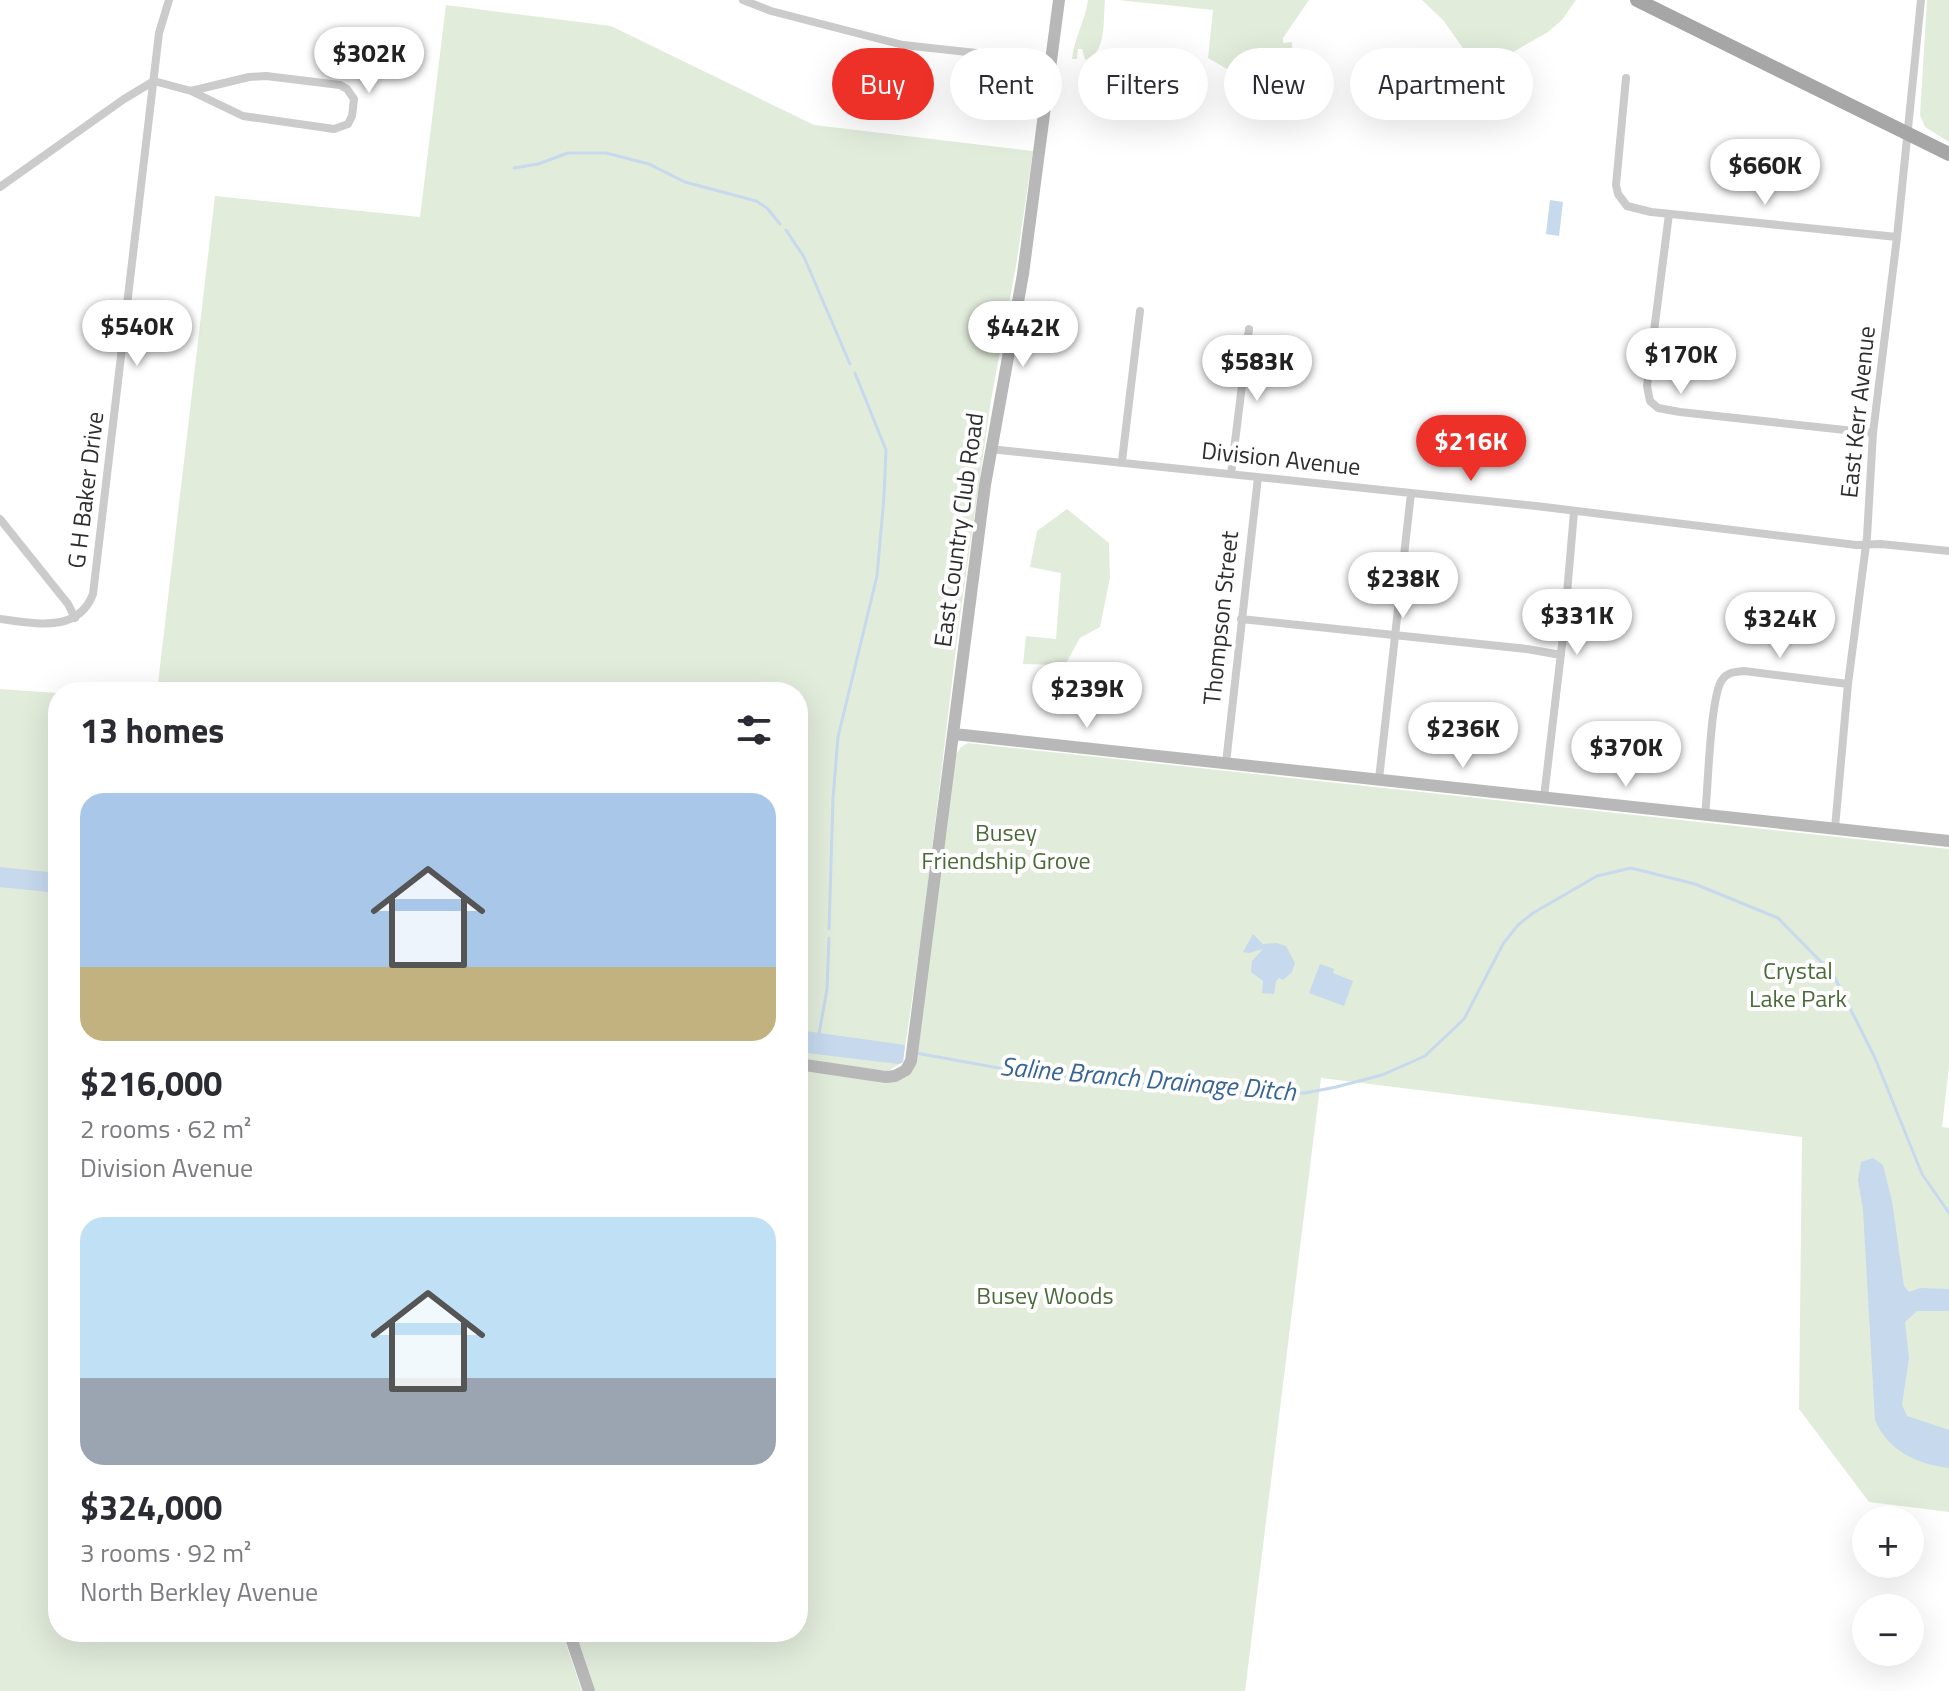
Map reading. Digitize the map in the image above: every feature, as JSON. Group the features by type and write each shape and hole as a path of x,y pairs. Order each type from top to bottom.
{"main road":[{"path":"1637,0 1949,154"}],"street":[{"name":"G H Baker Drive","path":"75,618 91,601 97,578 159,33 169,0"},
{"path":"743,0 771,11 903,45 950,50"},
{"name":"East Country Club Road","path":"1053,48 1059,0"},
{"name":"East Kerr Avenue","path":"1835,828 1848,684 1866,545 1873,433 1921,0"},
{"path":"0,187 154,81 191,91 243,116 334,129 348,124 354,106 351,94 340,85 266,76 191,91"},
{"path":"1626,78 1616,185 1621,201 1631,208 1897,237"},
{"name":"East Country Club Road","path":"808,1065 890,1077 906,1070 912,1051 990,449 1023,274 1043,120"},
{"path":"1669,214 1647,386 1650,401 1658,408 1680,412 1873,433"},
{"path":"1122,461 1140,311"},
{"path":"1231,474 1249,329"},
{"name":"Division Avenue","path":"990,449 1122,461 1866,545 1949,551"},
{"name":"Thompson Street","path":"1226,763 1258,477"},
{"path":"1379,779 1411,493"},
{"path":"1544,797 1574,512"},
{"path":"0,519 68,604 75,618 52,624 0,619"},
{"path":"1241,619 1561,655"},
{"path":"1705,816 1715,696 1723,677 1744,671 1848,684"},
{"path":"954,734 1949,841"},
{"path":"572,1642 589,1691"}],"green space":[{"path":"1088,0 1105,0 1104,26 1098,48 1078,48 1077,59 1072,59 1075,44"},
{"path":"1118,0 1309,0 1283,38 1283,43 1292,42 1292,48 1224,48 1224,67 1208,58 1213,10"},
{"path":"1422,0 1576,0 1562,20 1520,48 1463,48 1443,20"},
{"path":"1927,0 1949,0 1949,142 1925,127 1920,115"},
{"path":"446,5 611,26 814,125 1033,151 991,400 959,624 903,1062 888,1071 808,1060 808,682 158,682 215,196 420,217"},
{"path":"1067,509 1109,543 1110,578 1100,627 1080,638 1065,665 1023,664 1026,636 1056,639 1061,573 1030,567 1037,531"},
{"path":"0,689 48,692 48,1642 565,1642 582,1691 0,1691"},
{"path":"968,743 1949,849 1949,1067 1942,1127 1949,1128 1949,1512 1924,1509 1924,1506 1869,1502 1799,1409 1802,1137 1321,1078 1245,1691 589,1691 572,1642 808,1642 808,1066 875,1076 906,1070 955,756"}],"water":[{"path":"1550,200 1563,202 1559,236 1546,234"},
{"path":"0,867 48,872 48,892 0,887"},
{"path":"1253,934 1263,944 1286,946 1295,963 1292,972 1283,980 1279,978 1276,981 1274,994 1262,993 1263,981 1251,972 1252,961 1263,949 1243,952"},
{"path":"1320,964 1353,981 1344,1006 1309,993"},
{"path":"808,1031 905,1045 903,1062 808,1053"},
{"path":"1873,1158 1883,1165 1892,1201 1904,1286 1909,1292 1920,1288 1949,1289 1949,1311 1917,1311 1905,1322 1909,1358 1902,1405 1907,1416 1949,1430 1949,1468 1905,1454 1888,1440 1875,1420 1863,1210 1858,1180 1861,1162"}],"waterway":[{"path":"514,168 538,164 568,153 606,153 649,164 685,182 756,201 767,208 780,224"},
{"path":"786,230 804,257 850,364"},
{"path":"829,929 838,737 877,576 884,497 886,450 855,373"},
{"name":"Saline Branch Drainage Ditch","path":"916,1053 1021,1072 1244,1093 1305,1093 1336,1087 1382,1075 1425,1056 1464,1019 1503,944 1518,925 1597,876 1631,868 1695,884 1778,918 1833,974 1875,1058 1922,1174 1949,1213"},
{"path":"819,1034 827,989 829,938"}],"park label":[{"name":"Busey Friendship Grove","path":"1006,847"},
{"name":"Crystal Lake Park","path":"1798,985"},
{"name":"Busey Woods","path":"1045,1296"}]}
